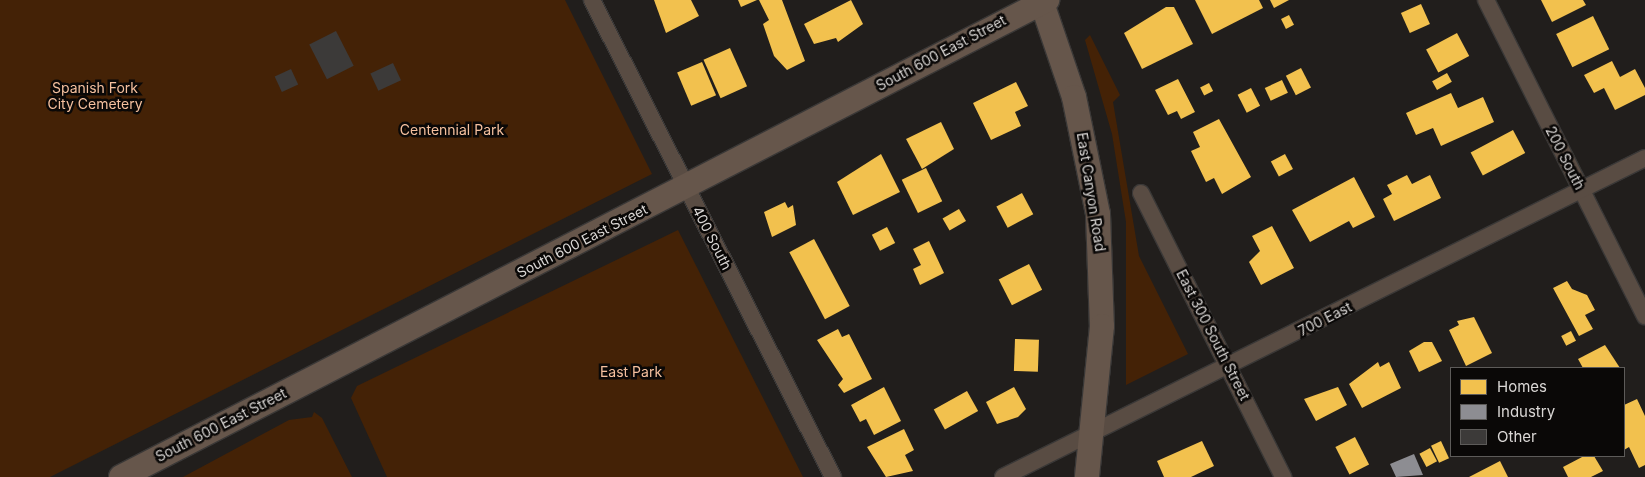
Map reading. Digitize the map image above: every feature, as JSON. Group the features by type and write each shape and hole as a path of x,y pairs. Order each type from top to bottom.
{"street":[{"name":"400 South","path":"592,0 832,477"},
{"name":"200 South","path":"1486,0 1645,316"},
{"name":"South 600 East Street","path":"121,477 686,187 1043,1"},
{"name":"East Canyon Road","path":"1043,1 1074,97 1098,214 1102,326 1094,429 1087,477"},
{"name":"700 East","path":"1003,477 1094,429 1229,366 1645,158"},
{"name":"East 300 South Street","path":"1141,193 1283,477"}],"green space":[{"name":"Centennial Park","path":"0,0 565,0 652,174 50,477 0,477"},
{"path":"1090,35 1120,95 1113,102 1139,256 1188,354 1126,385 1126,222 1112,134 1085,40"},
{"name":"East Park","path":"678,230 803,477 387,477 351,398 357,386"},
{"path":"314,412 322,418 352,477 183,477 289,420 312,417"}],"building: Homes":[{"path":"654,0 691,0 699,16 666,33"},
{"path":"738,0 757,0 741,7"},
{"path":"759,0 782,0 805,61 787,70 774,56 763,24 769,20"},
{"path":"851,0 863,24 838,42 836,38 814,44 804,24"},
{"path":"1195,0 1259,0 1263,8 1212,34"},
{"path":"1270,0 1289,0 1274,8"},
{"path":"1541,0 1583,0 1586,5 1552,22"},
{"path":"1421,4 1430,24 1410,33 1401,13"},
{"path":"1166,7 1174,7 1193,44 1142,69 1124,33"},
{"path":"1289,15 1294,25 1286,29 1281,19"},
{"path":"1593,16 1609,49 1572,67 1556,34"},
{"path":"1457,33 1469,56 1438,72 1426,49"},
{"path":"730,48 747,86 721,98 704,60"},
{"path":"1612,61 1620,77 1635,69 1645,88 1645,95 1615,110 1604,88 1594,93 1584,75"},
{"path":"702,62 716,95 691,106 677,73"},
{"path":"1301,68 1311,88 1296,95 1286,76"},
{"path":"1447,73 1452,82 1437,90 1432,81"},
{"path":"1178,79 1195,112 1181,119 1177,111 1168,115 1155,90"},
{"path":"1282,80 1288,93 1271,101 1265,88"},
{"path":"1016,82 1028,106 1015,112 1021,126 991,140 973,103"},
{"path":"1209,83 1213,91 1204,96 1200,88"},
{"path":"1251,88 1260,106 1247,113 1238,95"},
{"path":"1451,93 1458,108 1483,97 1494,122 1441,146 1433,128 1416,135 1406,113"},
{"path":"1219,119 1251,177 1222,194 1214,178 1206,182 1191,151 1200,147 1193,132"},
{"path":"941,122 954,149 922,169 906,139"},
{"path":"1513,130 1525,153 1483,175 1471,153"},
{"path":"881,154 900,192 853,215 837,182"},
{"path":"1285,154 1293,169 1279,177 1271,162"},
{"path":"926,168 942,201 918,213 902,180"},
{"path":"1407,175 1412,184 1430,175 1441,198 1394,221 1383,199 1392,194 1387,185"},
{"path":"1354,177 1375,217 1353,228 1349,221 1310,242 1292,210"},
{"path":"1022,193 1033,214 1008,228 996,207"},
{"path":"785,202 788,208 793,205 796,225 772,237 764,212"},
{"path":"959,209 966,221 950,231 943,218"},
{"path":"1272,226 1294,268 1261,285 1249,262 1260,251 1252,236"},
{"path":"887,227 895,243 880,251 872,235"},
{"path":"814,239 850,306 825,319 789,252"},
{"path":"929,241 944,273 920,285 913,269 921,265 913,249"},
{"path":"1029,264 1042,290 1012,305 999,279"},
{"path":"1567,281 1572,289 1587,295 1595,310 1585,315 1593,329 1579,336 1553,288"},
{"path":"1474,317 1492,353 1466,366 1449,330 1459,325 1457,321"},
{"path":"838,329 842,337 849,334 872,379 844,393 838,385 843,379 817,340"},
{"path":"1571,331 1576,341 1566,346 1561,336"},
{"path":"1015,339 1039,340 1038,372 1014,371"},
{"path":"1424,342 1432,342 1442,361 1419,372 1409,351"},
{"path":"1605,345 1619,367 1582,367 1578,359"},
{"path":"1378,362 1380,367 1389,362 1401,388 1362,408 1349,384"},
{"path":"884,387 901,421 874,435 866,419 860,422 851,405"},
{"path":"1014,387 1026,409 1018,417 997,424 986,402"},
{"path":"1338,387 1347,405 1316,421 1304,399"},
{"path":"967,391 978,411 945,430 934,409"},
{"path":"1637,399 1645,416 1645,465 1639,468 1629,447 1625,449 1625,405"},
{"path":"904,429 914,450 905,455 913,471 886,477 867,447"},
{"path":"1355,437 1369,465 1349,475 1335,447"},
{"path":"1202,441 1214,466 1191,477 1164,477 1157,461"},
{"path":"1441,441 1449,458 1439,463 1431,446"},
{"path":"1430,448 1437,461 1426,467 1419,454"},
{"path":"1582,457 1595,457 1603,471 1591,477 1568,477 1563,467"},
{"path":"1500,461 1508,477 1469,477"}],"building: Industry":[{"path":"1414,454 1423,475 1396,477 1390,464"}],"building: Other":[{"path":"336,31 354,66 327,79 309,45"},
{"path":"393,63 401,80 378,91 370,74"},
{"path":"291,69 298,84 282,92 275,77"}],"park label":[{"name":"Spanish Fork City Cemetery","path":"95,96"}]}
